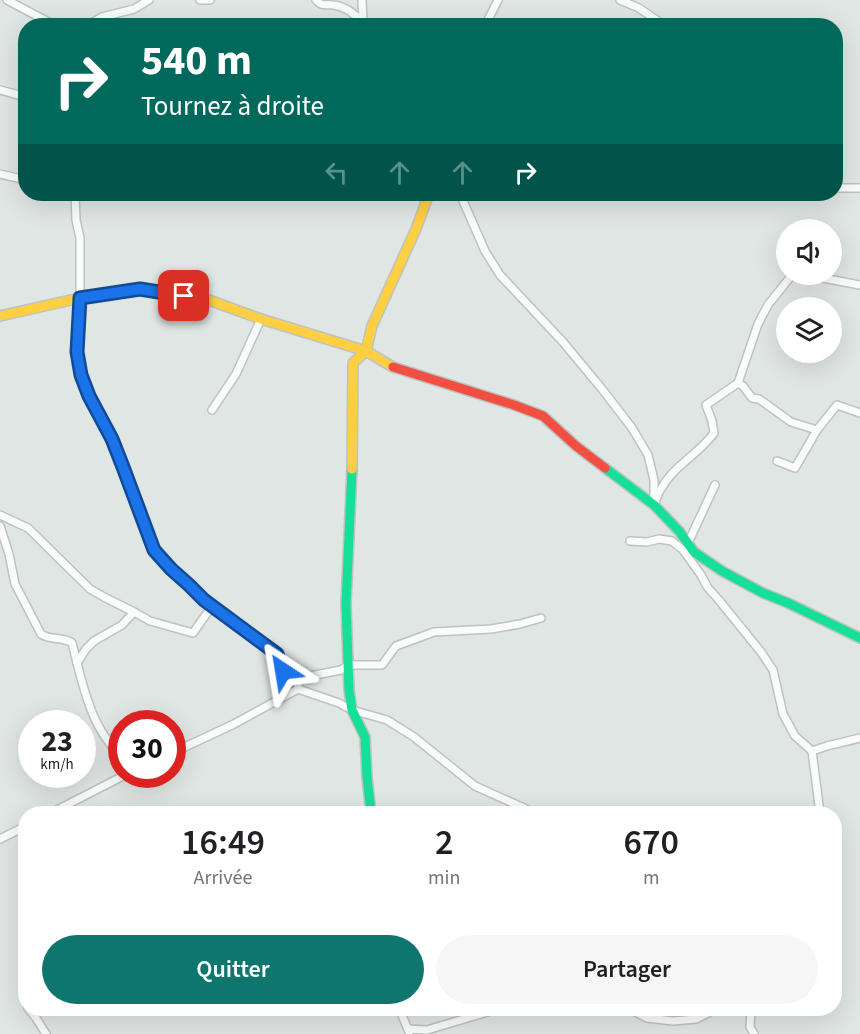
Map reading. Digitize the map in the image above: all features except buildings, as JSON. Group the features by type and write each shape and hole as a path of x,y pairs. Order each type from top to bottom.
{"street":[{"path":"8,0 41,18"},
{"path":"100,18 134,9 149,0"},
{"path":"200,0 210,0"},
{"path":"316,0 326,6 336,5 353,12 358,18"},
{"path":"362,0 363,18"},
{"path":"489,18 498,0"},
{"path":"620,0 639,8 653,18"},
{"path":"0,90 18,95"},
{"path":"0,174 18,178"},
{"path":"843,188 860,188"},
{"path":"75,201 80,238 77,352 81,375 120,458 154,550 171,569 212,606 277,654 283,671 298,686 352,710 387,720 414,737 476,786 520,806"},
{"path":"370,806 365,737 352,710 348,665 346,604 352,479 353,363 366,351 366,343 376,314 406,252 426,201"},
{"path":"463,201 485,251 500,275 563,342 632,428 648,455 654,480 654,505"},
{"path":"654,505 661,488 692,455 706,444 714,433 705,405 738,382 758,324 768,305 792,275 860,285"},
{"path":"0,316 80,298 140,289 206,299 261,319 366,351 395,368 514,405 543,416 576,446 654,505 679,531 694,552 732,578 799,607 860,638"},
{"path":"212,410 236,374 261,319"},
{"path":"738,382 752,398 759,399 791,422 817,430"},
{"path":"777,461 795,468 817,430 837,405 860,413"},
{"path":"688,543 715,485"},
{"path":"0,515 28,528 90,589 150,621 194,633 212,606"},
{"path":"0,526 15,584 41,634 72,643 87,705 108,741"},
{"path":"630,541 647,542 659,539 672,541 683,550 708,588 761,652 773,670 783,714 795,736 812,751 818,806"},
{"path":"77,663 94,641 122,625 134,612"},
{"path":"186,746 234,724 298,686 305,677 341,670 348,665 382,665 396,646 434,633 490,629 542,618"},
{"path":"812,751 860,738"},
{"path":"65,806 108,784"},
{"path":"0,839 18,830"},
{"path":"34,1016 46,1034"},
{"path":"402,1016 409,1032 427,1030 474,1016"},
{"path":"643,1016 673,1021 696,1019 702,1016"},
{"path":"751,1016 750,1027 754,1034"}],"traffic: fast":[{"path":"605,468 654,505 679,531 694,552 722,571 763,593 860,638"},
{"path":"352,469 346,604 349,690 352,710 365,737 370,806"}],"traffic: slow":[{"path":"352,469 353,363 366,351 372,326 426,201"},
{"path":"0,316 80,298 140,289 206,299 261,319 366,351 393,367"}],"traffic: jam":[{"path":"393,367 543,416 605,468"}],"route":[{"path":"184,296 140,289 80,298 77,352 81,375 89,396 112,439 154,550 204,600 277,654 283,671"}]}
